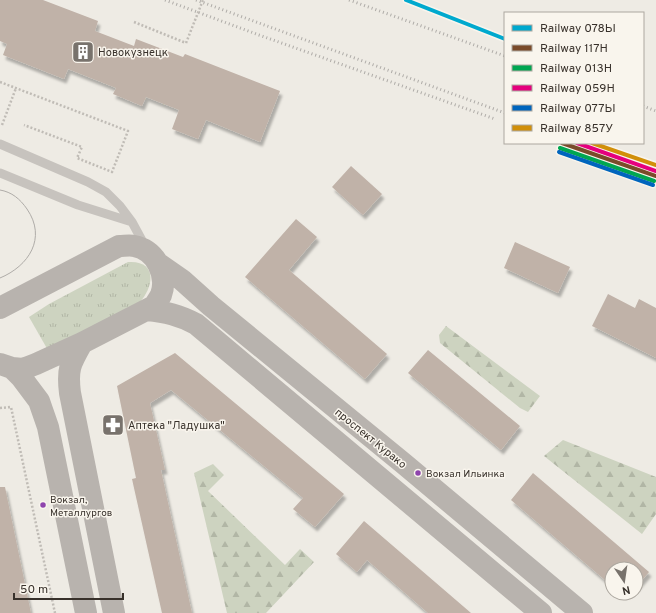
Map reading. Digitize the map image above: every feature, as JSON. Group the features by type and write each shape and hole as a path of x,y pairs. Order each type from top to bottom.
{"main road":[{"path":"0,308 119,246 134,246 153,258 164,281 161,296 154,306 147,310 82,343 23,369 3,365"},
{"name":"проспект Курако","path":"153,258 182,280 395,473 541,613"},
{"name":"проспект Курако","path":"147,310 181,316 196,324 582,613"},
{"path":"82,343 72,360 68,376 69,387 114,613"},
{"path":"3,365 21,377 39,401 48,427 86,613"}],"lane":[{"path":"0,144 88,182 106,192 120,206 132,222 153,258"},
{"path":"0,173 78,205 132,222"}],"path":[{"path":"134,22 186,43 203,0"},
{"path":"0,82 128,131 112,172 77,158 82,147 24,124"},
{"path":"2,125 16,88"},
{"path":"0,408 11,407 55,613"}],"green space":[{"path":"128,262 144,265 149,270 150,282 148,290 139,303 49,352 29,317 49,304"},
{"path":"446,326 540,396 528,412 520,408 440,343 439,335"},
{"path":"563,440 656,477 656,514 642,534 544,456"},
{"path":"213,464 224,475 208,491 285,565 300,549 314,562 266,613 227,613 194,473"}],"building":[{"path":"0,0 43,0 98,21 95,31 134,46 136,39 183,57 185,54 280,91 260,142 206,120 198,139 172,129 179,110 146,97 142,106 113,94 116,88 68,69 64,79 3,55 7,44 0,41"},
{"path":"351,166 382,194 363,215 332,187"},
{"path":"296,219 317,237 289,270 387,354 365,379 245,277"},
{"path":"515,242 570,267 558,293 504,268"},
{"path":"608,294 635,308 639,299 656,308 656,358 592,326"},
{"path":"428,350 520,426 501,450 408,373"},
{"path":"175,353 344,494 315,527 293,509 303,498 171,390 150,403 165,470 161,470 192,613 162,613 132,479 136,478 117,386"},
{"path":"533,473 636,561 604,561 604,579 511,500"},
{"path":"0,487 5,487 31,613 0,613"},
{"path":"364,521 471,613 428,613 367,560 357,572 336,554"},
{"path":"644,568 649,572 644,578"}],"tram line":[{"path":"0,190 12,194 22,202 33,220 35,230 35,240 27,259 10,273 0,278"}],"railway":[{"path":"165,0 495,119"},
{"path":"196,0 504,113"},
{"path":"349,0 504,56"},
{"path":"644,106 656,111"},
{"path":"590,144 656,168"}],"rail line":[{"name":"078Ы","path":"406,0 504,39"},
{"name":"117Н","path":"565,144 656,176"},
{"name":"059Н","path":"580,144 656,171"},
{"name":"857У","path":"595,144 656,165"},
{"name":"013Н","path":"560,148 654,181"},
{"name":"077Ы","path":"559,152 653,185"}],"place":[{"name":"Новокузнецк","path":"83,52"},
{"name":"Аптека \"Ладушка\"","path":"113,425"},
{"name":"Вокзал Ильинка","path":"418,473"},
{"name":"Вокзал, Металлургов","path":"43,505"}]}
